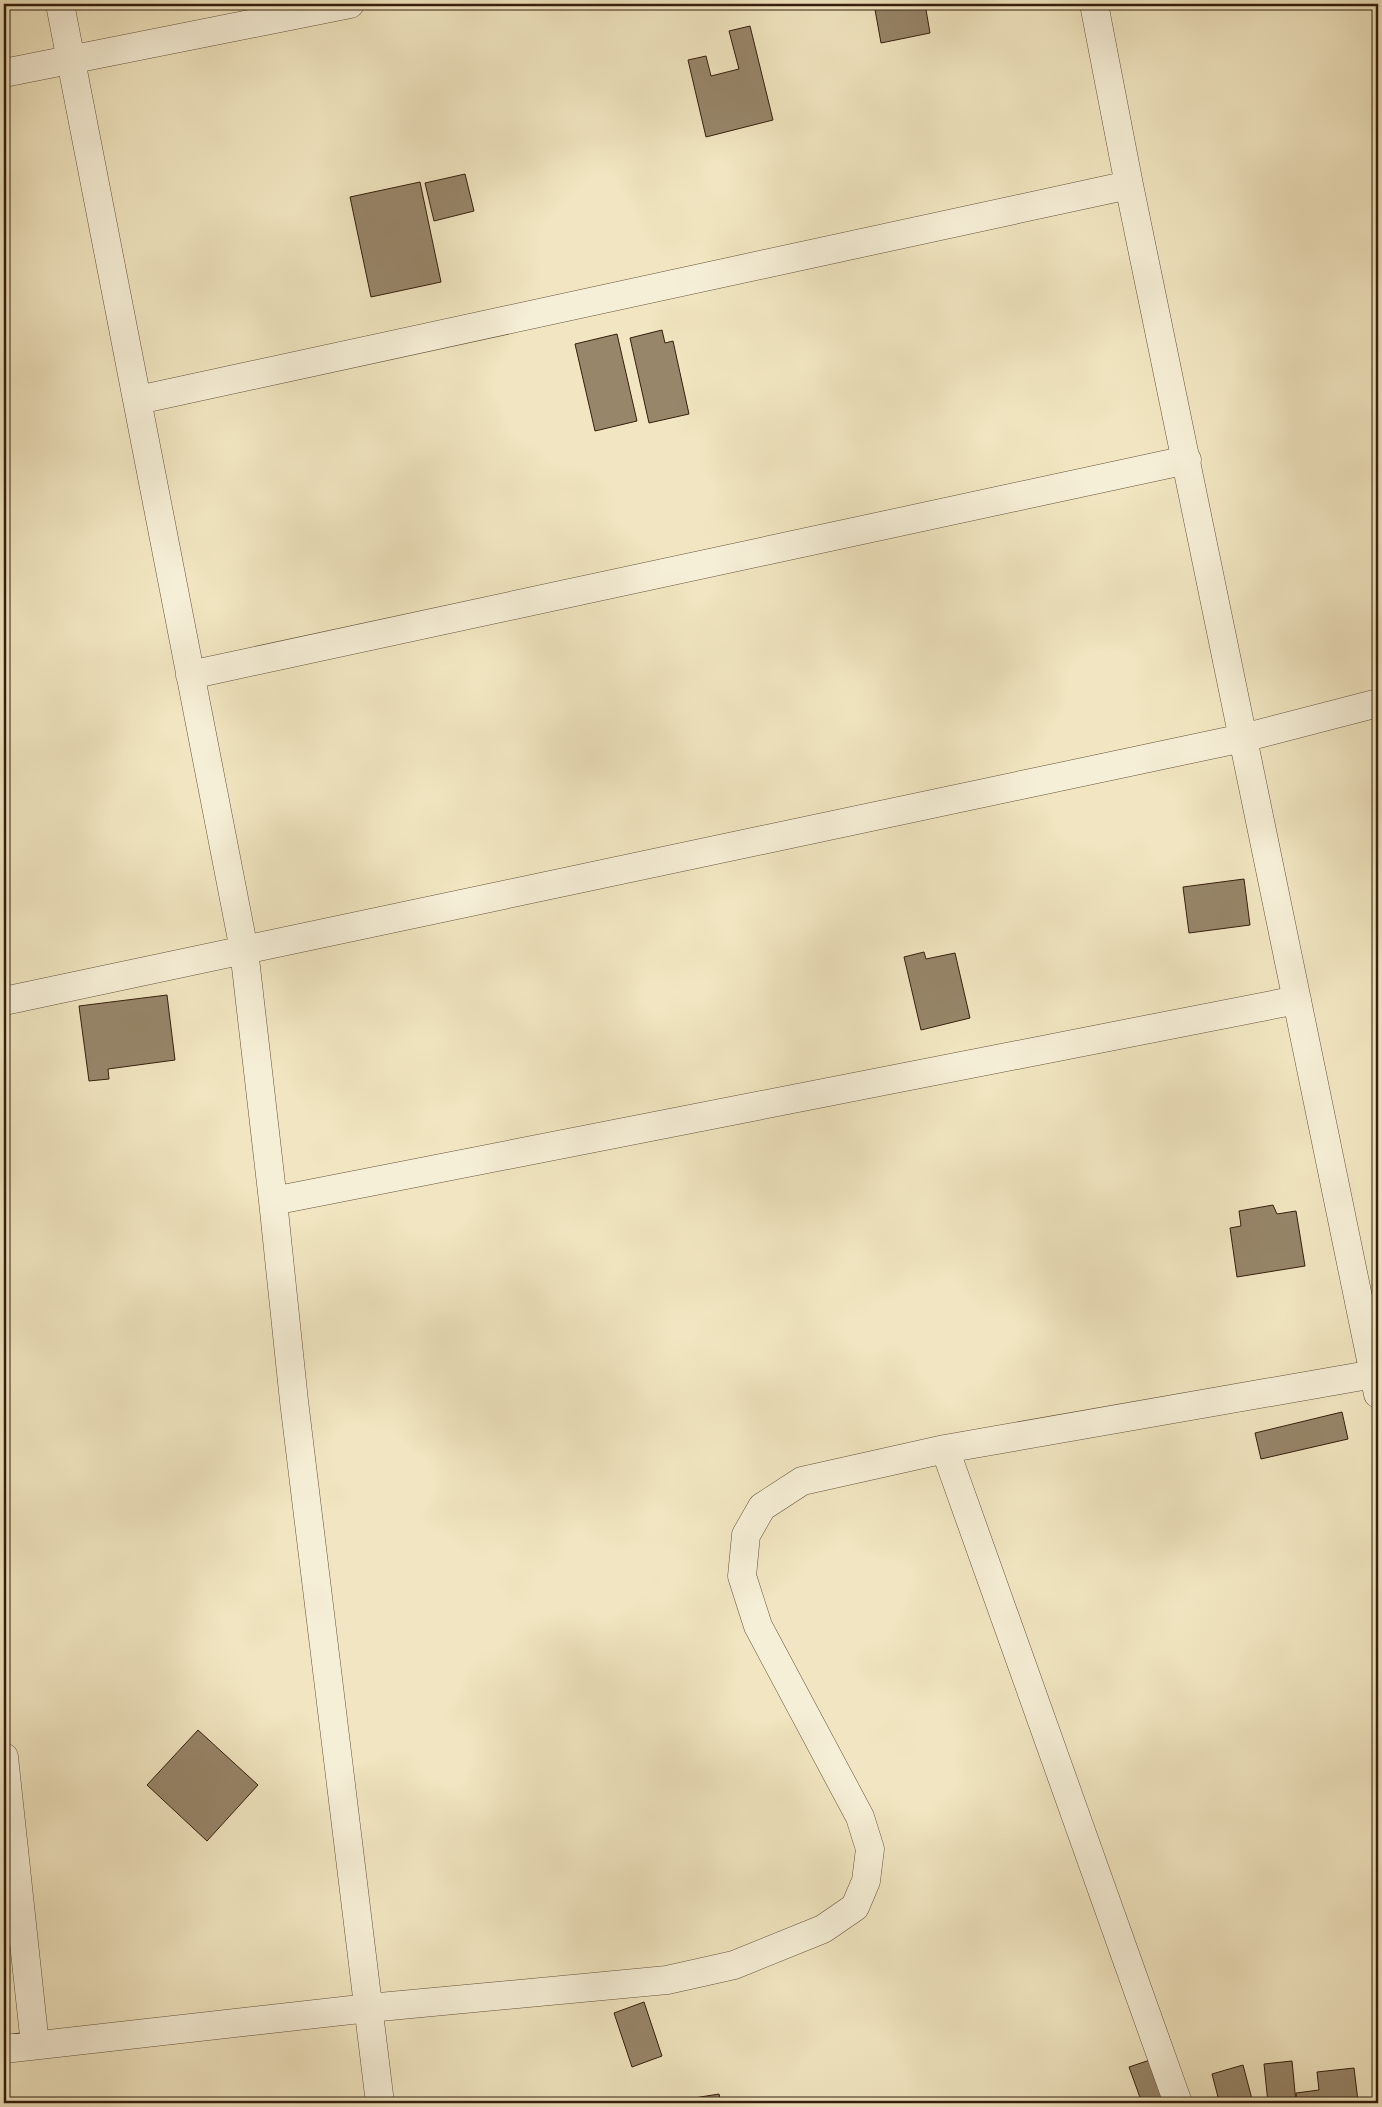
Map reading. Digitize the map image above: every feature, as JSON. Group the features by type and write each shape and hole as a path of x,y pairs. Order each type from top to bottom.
{"street":[{"path":"60,4 244,950 294,1401 380,2103"},
{"path":"4,73 71,58 350,4"},
{"path":"4,2049 369,2008 667,1980 734,1965 823,1929 855,1907 866,1881 870,1849 860,1817 758,1626 742,1576 746,1536 762,1507 802,1481 945,1449 1376,1384 1094,4"},
{"path":"138,400 1130,184"},
{"path":"190,675 1187,460"},
{"path":"4,1001 1243,738 1378,703"},
{"path":"273,1201 1298,1000"},
{"path":"945,1449 1178,2103"},
{"path":"4,1757 35,2045"}],"building":[{"path":"874,4 925,4 930,33 881,43"},
{"path":"750,26 773,120 706,137 688,60 706,56 711,76 739,69 729,31"},
{"path":"465,174 474,211 434,221 425,183"},
{"path":"420,182 441,282 371,297 350,197"},
{"path":"662,330 665,343 673,341 689,414 649,423 630,338"},
{"path":"617,334 637,421 595,431 575,344"},
{"path":"1244,879 1250,925 1189,933 1183,887"},
{"path":"924,952 926,959 955,953 970,1018 921,1030 904,957"},
{"path":"167,995 175,1060 108,1069 109,1079 89,1081 79,1006"},
{"path":"1273,1205 1277,1214 1296,1211 1305,1266 1237,1277 1230,1228 1241,1226 1239,1211"},
{"path":"1342,1412 1348,1439 1261,1459 1255,1433"},
{"path":"198,1730 258,1785 207,1841 147,1785"},
{"path":"644,2002 662,2056 632,2067 614,2013"},
{"path":"1156,2058 1172,2103 1142,2103 1129,2067"},
{"path":"1292,2061 1296,2103 1268,2103 1264,2064"},
{"path":"1243,2065 1253,2103 1196,2103 1218,2097 1212,2074"},
{"path":"1354,2068 1358,2101 1374,2099 1375,2103 1297,2103 1296,2093 1319,2090 1317,2072"},
{"path":"719,2094 721,2103 689,2103 688,2099"}]}
